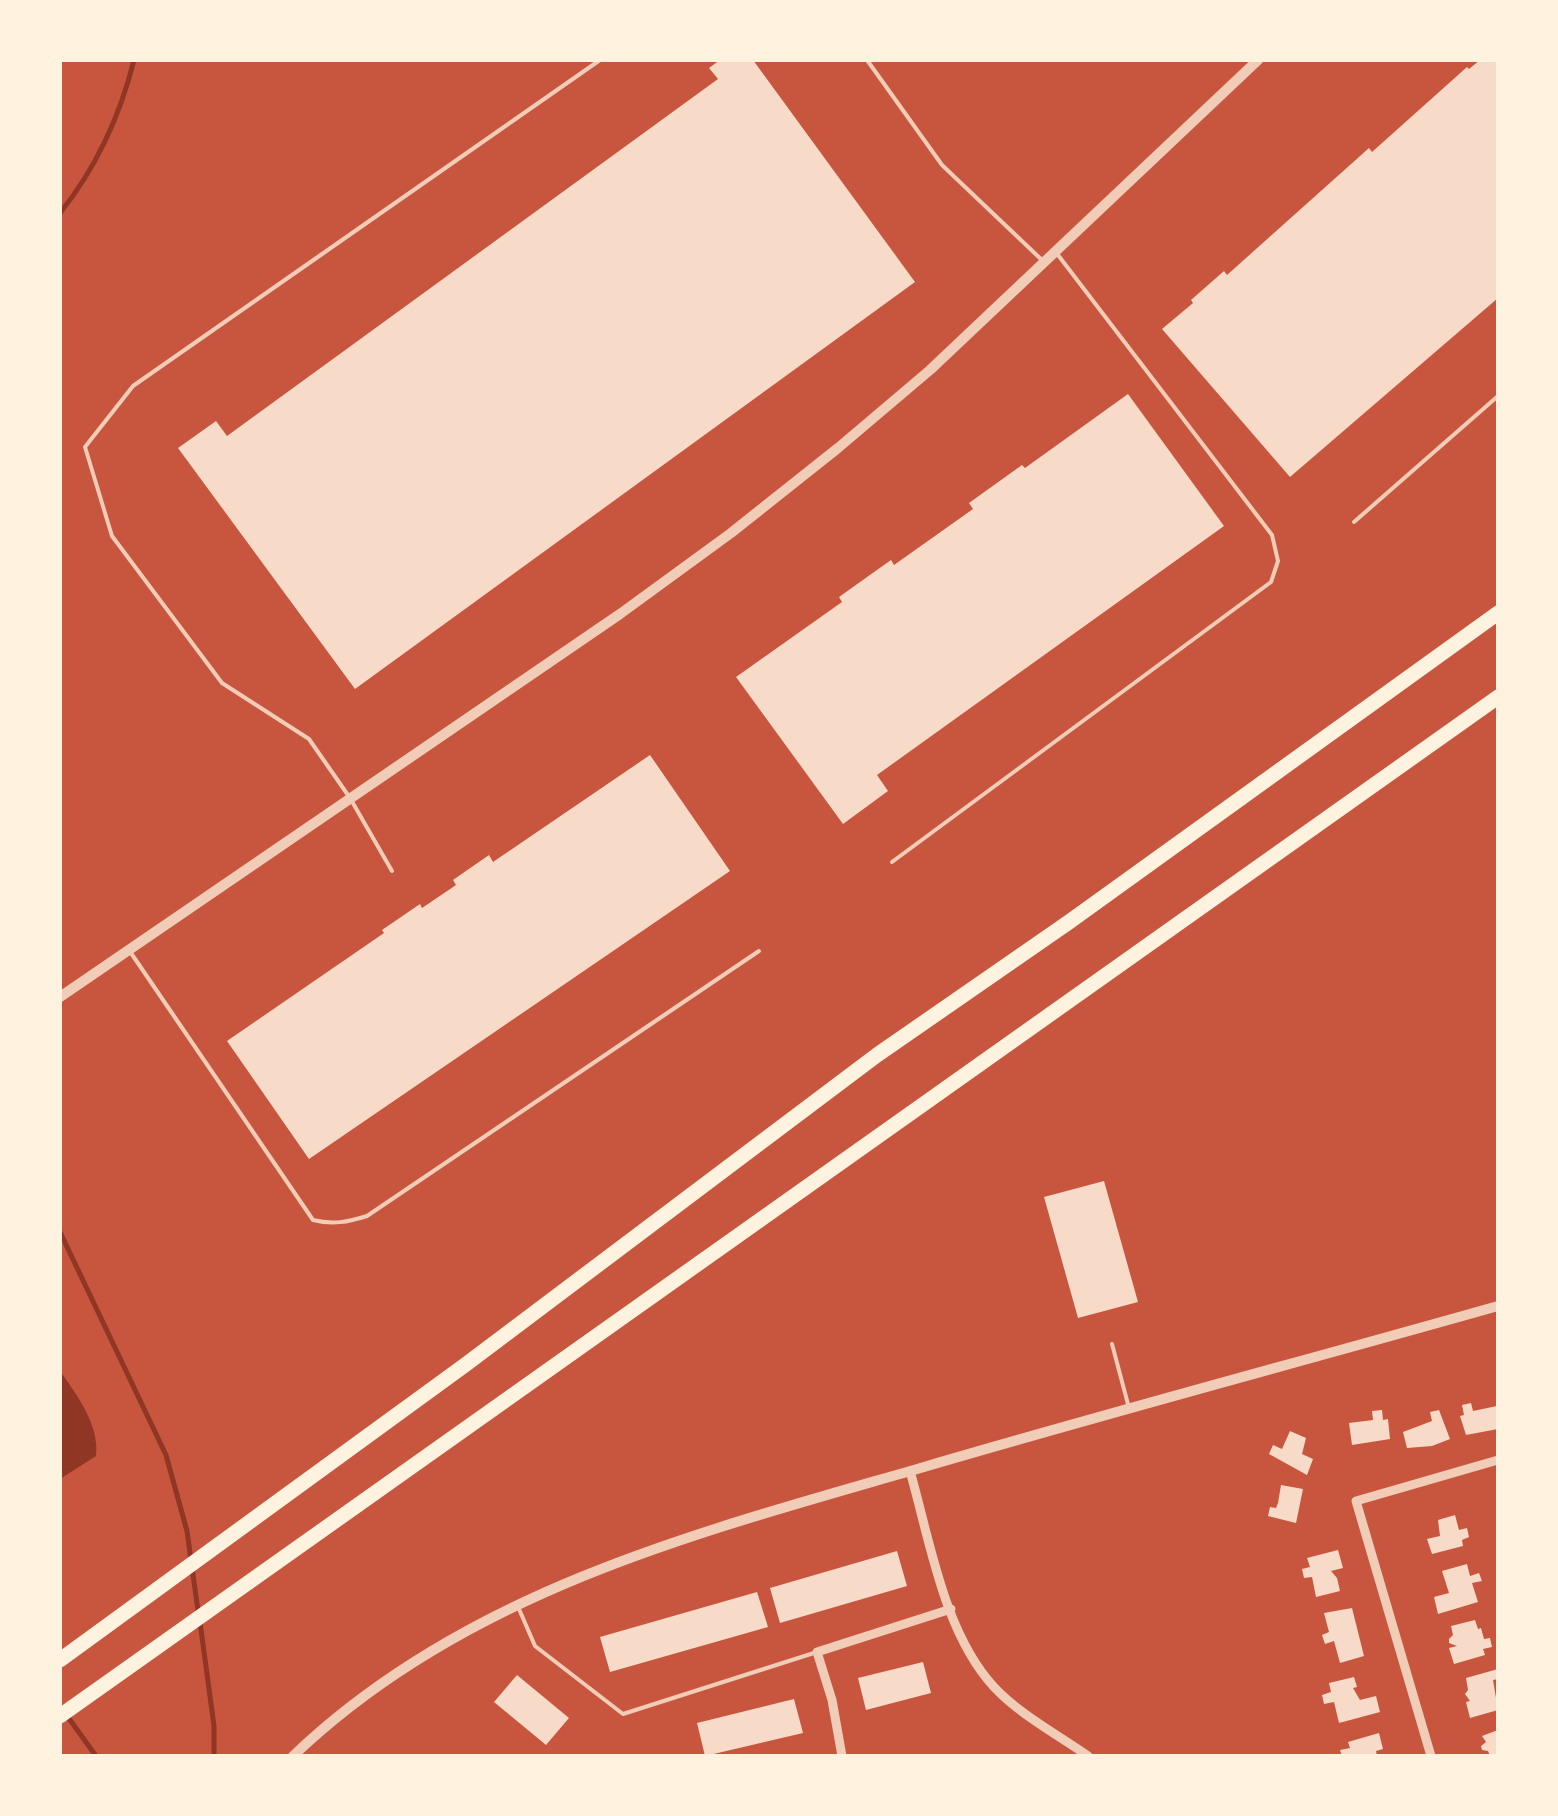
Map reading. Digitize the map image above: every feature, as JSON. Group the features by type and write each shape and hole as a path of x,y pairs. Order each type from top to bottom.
{"highway":[{"path":"60,1660 466,1365 877,1054 1070,922 1498,614"},
{"path":"60,1716 1498,698"}],"street":[{"path":"60,996 620,614 731,533 930,370 1258,60"},
{"path":"292,1756 385,1680 456,1635 516,1604 627,1558 910,1471 1498,1306"},
{"path":"1431,1756 1356,1500 1498,1460"},
{"path":"910,1471 950,1610 968,1654 996,1690 1088,1756"},
{"path":"842,1756 832,1700 817,1652 950,1610"}],"lane":[{"path":"392,871 350,798 309,739 222,683 112,536 85,447 133,386 600,60"},
{"path":"867,60 942,165 1044,262"},
{"path":"892,862 1272,582 1278,561 1272,535 1055,252"},
{"path":"1354,522 1498,396"},
{"path":"129,950 313,1220 328,1224 367,1216 758,951"},
{"path":"1112,1344 1129,1408"},
{"path":"516,1604 535,1646 622,1714 817,1652"}],"shaded area":[{"path":"60,1371 86,1411 94,1433 96,1456 60,1479"}],"building":[{"path":"720,60 753,60 915,282 355,689 178,448 216,421 227,436 718,79 709,68"},
{"path":"1480,60 1498,60 1498,298 1290,477 1162,329 1369,148 1372,152 1467,67"},
{"path":"1128,394 1224,526 877,775 888,791 843,824 736,677 842,602 839,597 891,560 894,565 973,509 969,503"},
{"path":"650,755 730,871 309,1159 227,1041 420,904 422,908 456,885 453,880 489,855 493,862"},
{"path":"1104,1181 1138,1302 1078,1318 1044,1197"},
{"path":"1471,1403 1473,1411 1497,1406 1498,1429 1466,1435 1460,1416 1464,1415 1462,1405"},
{"path":"1382,1410 1383,1420 1388,1419 1390,1439 1352,1445 1349,1423 1373,1420 1372,1411"},
{"path":"1439,1410 1450,1439 1432,1446 1407,1448 1403,1432 1432,1421 1430,1412"},
{"path":"1290,1431 1306,1438 1302,1454 1313,1459 1307,1475 1269,1454 1273,1445 1282,1449"},
{"path":"1281,1485 1303,1489 1296,1523 1268,1516 1270,1507 1276,1508"},
{"path":"1455,1515 1459,1530 1467,1528 1469,1537 1462,1540 1463,1546 1432,1554 1427,1539 1440,1536 1438,1520"},
{"path":"1338,1550 1343,1568 1331,1571 1340,1591 1316,1597 1312,1577 1304,1578 1302,1569 1310,1567 1307,1558"},
{"path":"897,1551 907,1586 780,1623 770,1588"},
{"path":"1467,1564 1470,1576 1479,1573 1482,1581 1472,1583 1478,1602 1438,1614 1434,1597 1449,1593 1442,1571"},
{"path":"757,1592 768,1627 610,1672 600,1637"},
{"path":"1352,1608 1364,1656 1340,1663 1334,1641 1325,1644 1322,1635 1329,1632 1324,1613"},
{"path":"1475,1620 1484,1639 1490,1638 1492,1647 1483,1649 1485,1655 1454,1664 1449,1648 1457,1646 1449,1643 1453,1635 1451,1626"},
{"path":"923,1662 931,1693 866,1710 858,1678"},
{"path":"1498,1669 1498,1679 1493,1680 1498,1710 1470,1718 1466,1678"},
{"path":"517,1675 569,1718 546,1745 494,1702"},
{"path":"1354,1677 1357,1687 1353,1688 1360,1700 1376,1696 1380,1712 1339,1723 1334,1702 1324,1704 1322,1695 1331,1692 1329,1683"},
{"path":"794,1699 803,1733 705,1756 697,1723"},
{"path":"1498,1730 1498,1756 1490,1756 1482,1750 1486,1742 1482,1736"},
{"path":"1379,1733 1383,1749 1376,1751 1377,1756 1342,1756 1340,1750 1350,1748 1348,1742"}],"waterway":[{"path":"60,213 105,141 134,60"},
{"path":"60,1232 166,1455 187,1531 198,1611"},
{"path":"200,1622 214,1726 214,1756"},
{"path":"65,1713 96,1756"}]}
